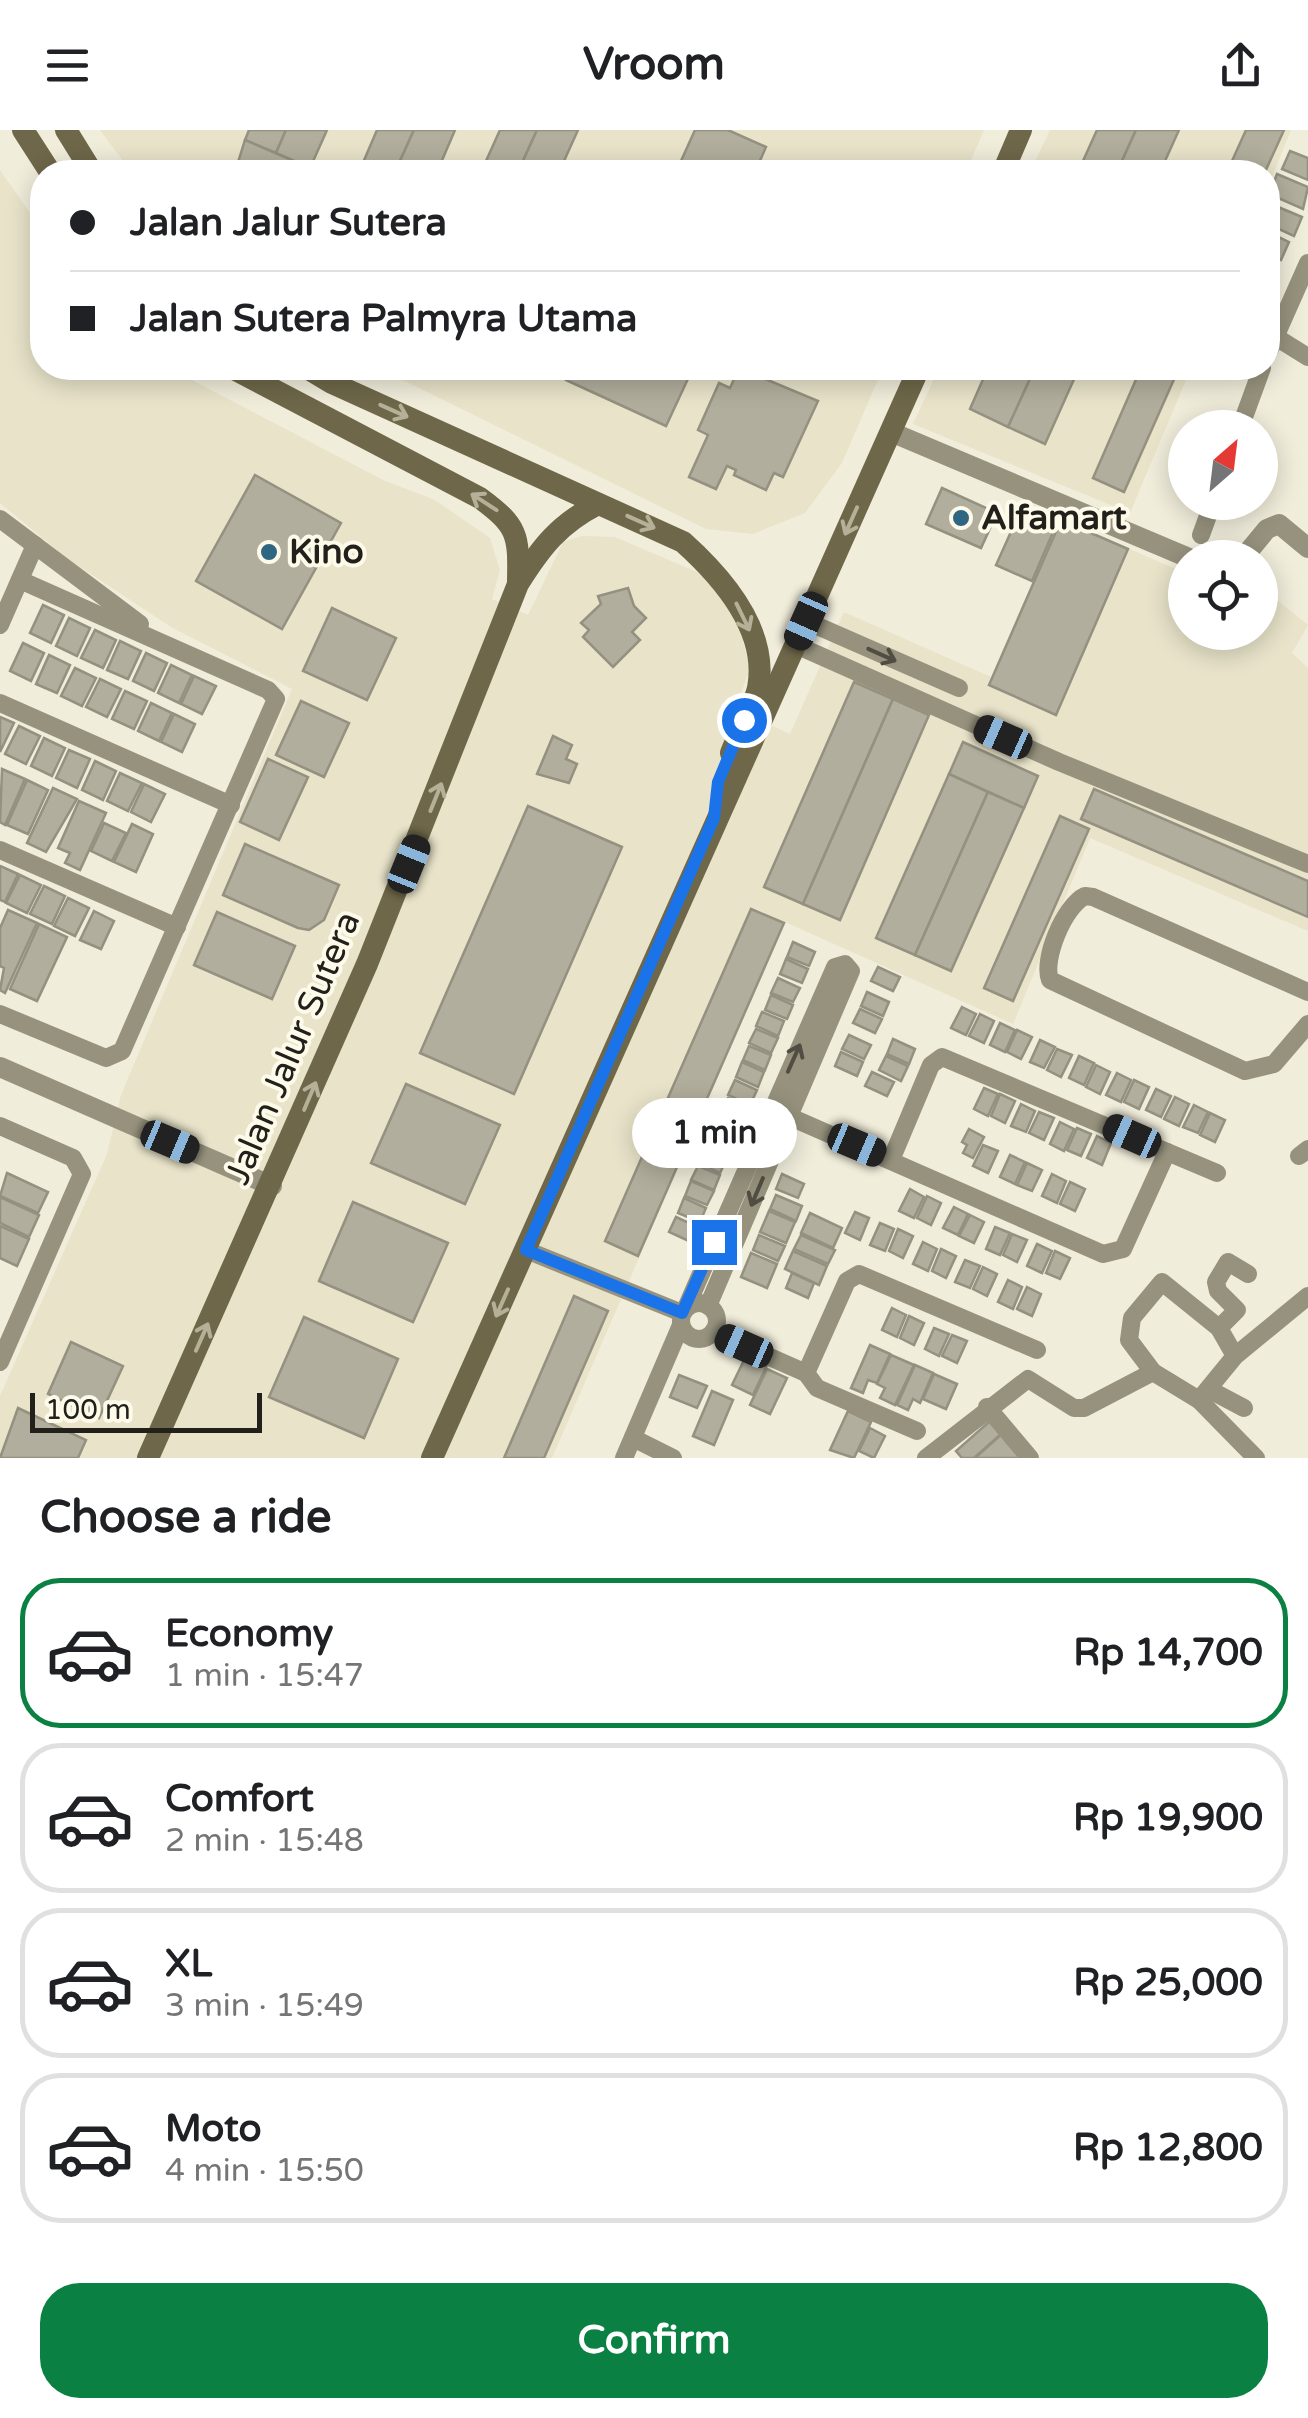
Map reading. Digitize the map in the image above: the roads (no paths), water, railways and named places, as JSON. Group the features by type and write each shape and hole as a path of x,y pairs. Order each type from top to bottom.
{"main road":[{"path":"23,130 42,160"},
{"path":"66,130 85,160"},
{"path":"1008,160 1021,130"},
{"path":"252,380 480,498 503,515 519,537 518,584"},
{"path":"327,380 683,542 713,568 746,617 758,661 758,689 718,782 714,818"},
{"path":"432,1458 714,818 914,380"},
{"name":"Jalan Jalur Sutera","path":"148,1458 272,1186 406,870 518,584 540,548 564,521 598,504"}],"street":[{"path":"1280,325 1308,263"},
{"path":"1280,348 1308,357"},
{"path":"1247,410 1258,380"},
{"path":"891,432 1168,549"},
{"path":"0,519 165,642"},
{"path":"1201,535 1206,520"},
{"path":"1258,540 1267,529 1279,524 1308,548"},
{"path":"0,626 35,545"},
{"path":"0,1014 106,1058 122,1051 276,700 268,690 20,580"},
{"path":"806,621 959,688"},
{"path":"796,644 1059,762 1308,864"},
{"path":"0,703 232,805"},
{"path":"0,850 177,928"},
{"path":"1308,992 1084,896 1071,906 1046,968 1050,980 1245,1072 1274,1064 1308,1024"},
{"path":"624,1458 683,1316 781,1112 851,971 845,964 835,967 781,1112 708,1306"},
{"path":"892,1160 931,1064 942,1057 1217,1172"},
{"path":"0,1067 272,1186"},
{"path":"781,1112 1102,1254 1123,1249 1167,1152"},
{"path":"0,1126 73,1158 82,1168 0,1362"},
{"path":"526,1250 683,1316"},
{"path":"1219,1328 1237,1310 1218,1291 1216,1282 1228,1262 1248,1274"},
{"path":"806,1373 847,1281 859,1274 1037,1350"},
{"path":"1235,1356 1219,1328 1162,1282 1132,1318 1129,1340 1153,1372 1244,1408"},
{"path":"1204,1395 1235,1356 1308,1296"},
{"path":"683,1316 696,1303 708,1306 716,1315 714,1332"},
{"path":"683,1316 687,1335 698,1340 714,1332"},
{"path":"714,1332 806,1373 816,1388 916,1431"},
{"path":"926,1458 986,1407 1028,1379 1074,1408 1084,1408 1153,1372"},
{"path":"1204,1395 1256,1458"},
{"path":"986,1407 1030,1458"},
{"path":"632,1438 673,1458"},
{"path":"943,1444 956,1458"}],"place":[{"name":"Alfamart","path":"961,518"},
{"name":"Kino","path":"269,552"}]}
